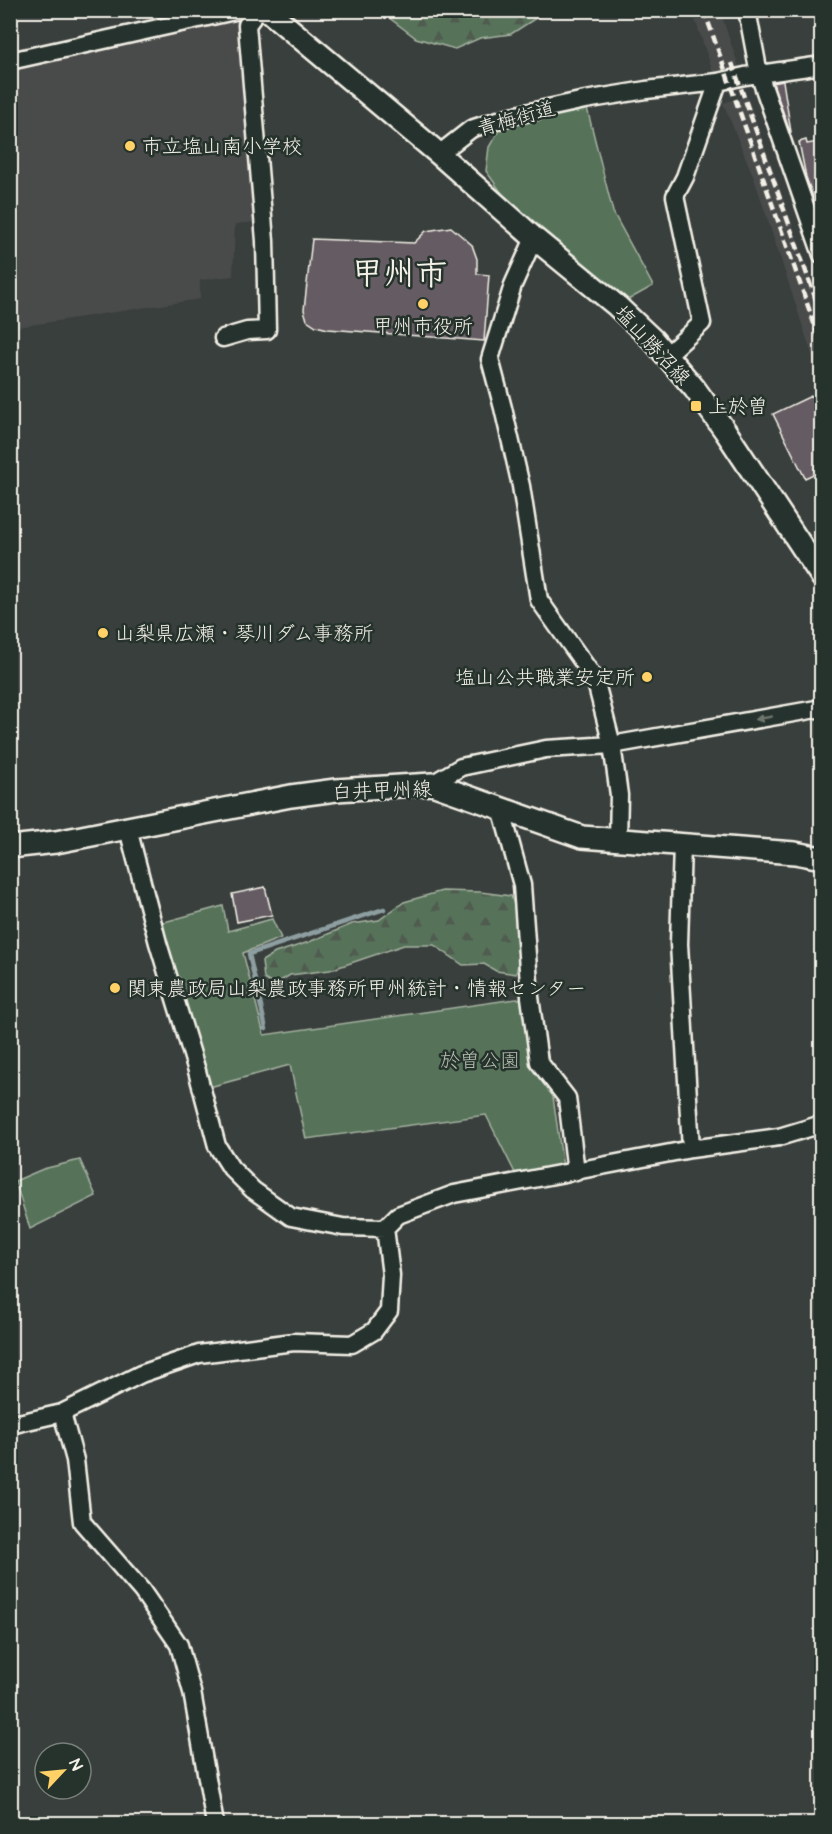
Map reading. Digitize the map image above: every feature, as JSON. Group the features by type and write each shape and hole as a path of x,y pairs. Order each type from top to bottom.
{"main road":[{"path":"267,10 439,154"},
{"name":"塩山勝沼線","path":"439,154 534,238 617,306 667,355 726,432 819,566"},
{"name":"白井甲州線","path":"10,847 56,842 302,795 336,790 432,784 582,837 822,858"}],"street":[{"path":"10,61 239,10"},
{"path":"223,338 247,331 267,330 265,241 247,25 258,10"},
{"path":"747,10 759,74 822,255"},
{"name":"青梅街道","path":"439,154 471,129 507,117 626,93 715,83 822,65"},
{"path":"667,355 702,323 675,196 685,177 716,88 715,83"},
{"path":"534,238 513,285 490,359 521,486 539,600 595,679 612,744 619,795 618,840"},
{"path":"432,784 461,767 546,749 612,744 822,708"},
{"path":"501,808 522,885 530,997 538,1062 567,1098 576,1172"},
{"path":"128,829 158,943 217,1146 231,1168 253,1190 291,1217 343,1227 385,1228 399,1215 454,1194 691,1149 778,1137 822,1124"},
{"path":"682,845 679,945 691,1149"},
{"path":"10,1425 62,1413 141,1374 199,1354 294,1342 352,1344 374,1331 389,1311 391,1275 385,1228"},
{"path":"62,1413 75,1460 82,1522 142,1591 179,1645 192,1692 215,1824"}],"shaded area":[{"path":"692,11 720,11 740,70 715,78"},
{"name":"市立塩山南小学校","path":"238,15 257,222 235,224 233,276 200,280 200,299 11,328 11,69 57,60"},
{"path":"747,96 821,306 821,382 754,178 723,103"}],"green space":[{"path":"380,11 547,11 511,34 480,38 455,49 416,38"},
{"path":"585,100 613,212 653,286 617,306 534,238 486,171 489,147 507,117"},
{"path":"442,891 511,896 520,935 520,954 516,974 496,971 484,964 463,965 434,945 404,945 330,970 290,975 274,985 264,979 262,961 275,953 352,924 379,920 404,902"},
{"name":"於曽公園","path":"223,906 228,931 272,919 281,938 243,953 264,1035 530,997 550,1076 564,1174 519,1181 486,1115 306,1139 290,1065 202,1089 153,925"},
{"path":"80,1160 96,1196 30,1229 15,1181 43,1169"}],"building":[{"path":"783,81 791,132 773,83"},
{"path":"806,140 807,144 819,142 822,154 822,164 815,165 822,183 822,222 806,177 799,142"},
{"path":"451,227 472,245 477,259 477,274 489,275 484,341 328,329 316,326 307,320 304,310 312,239 414,243 426,231"},
{"path":"813,395 822,412 822,470 805,478 773,414"},
{"path":"265,887 272,915 237,922 232,894"}],"waterway":[{"path":"266,1029 249,954 384,909"}],"railway":[{"path":"704,10 822,346"},
{"path":"732,63 822,317"}],"place":[{"name":"市立塩山南小学校","path":"130,146"},
{"name":"甲州市役所","path":"423,304"},
{"name":"上於曽","path":"696,406"},
{"name":"山梨県広瀬・琴川ダム事務所","path":"103,633"},
{"name":"塩山公共職業安定所","path":"647,677"},
{"name":"関東農政局山梨農政事務所甲州統計・情報センター","path":"115,988"}],"district":[{"name":"甲州市","path":"399,273"}]}
